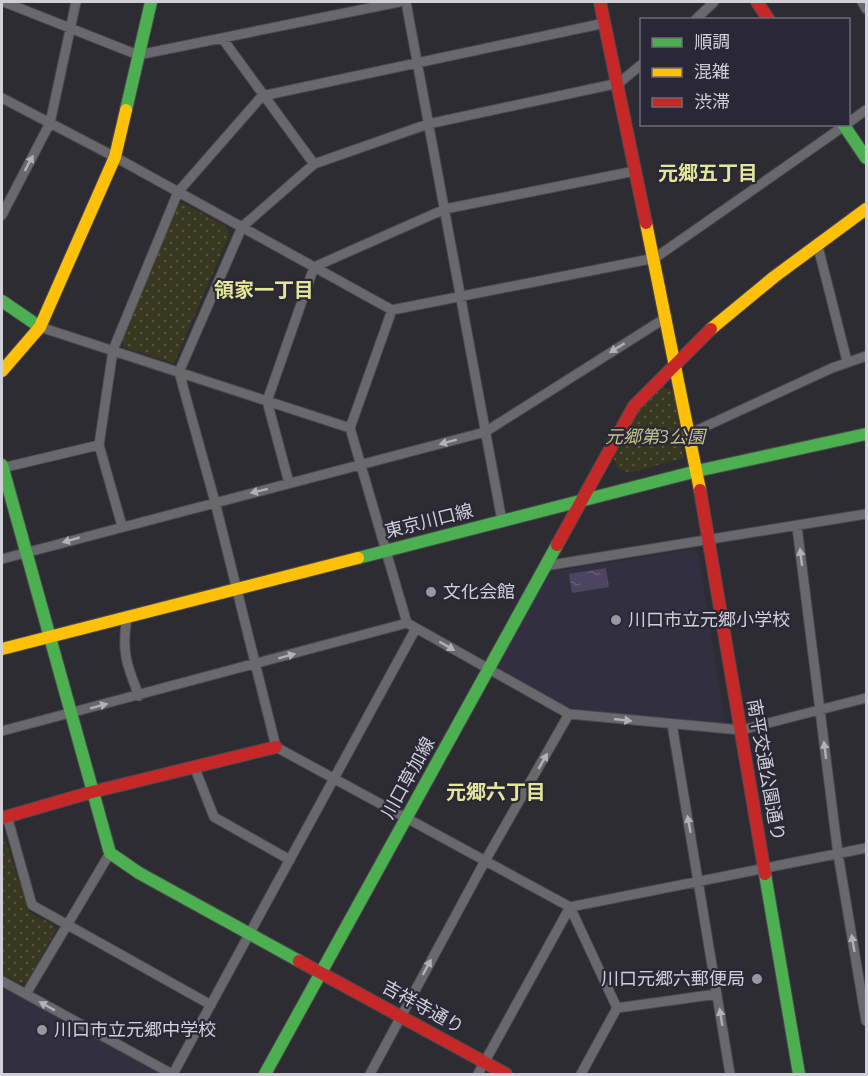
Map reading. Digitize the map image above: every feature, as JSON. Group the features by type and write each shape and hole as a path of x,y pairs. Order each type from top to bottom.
{"street":[{"path":"4,2 138,55 399,2"},
{"path":"2,215 50,123 76,2"},
{"path":"2,371 40,327 115,157 151,2"},
{"path":"406,2 502,521"},
{"name":"南平交通公園通り","path":"600,2 619,83 697,471 799,1074"},
{"path":"696,18 714,2"},
{"path":"757,2 768,18"},
{"path":"862,2 867,9"},
{"path":"123,526 99,445 113,350 178,192 262,96 605,23"},
{"path":"222,38 262,96 314,164"},
{"path":"276,747 215,502 179,372 242,227 314,164 428,124 619,83 640,66"},
{"path":"2,98 115,157 392,310 655,258 845,126"},
{"path":"850,122 867,110"},
{"path":"847,126 867,158"},
{"path":"289,483 267,401 314,267 445,209 635,171"},
{"name":"川口草加線","path":"265,1074 634,406 675,363 768,281 817,243 867,209"},
{"path":"817,243 848,361"},
{"path":"2,301 40,327 350,428"},
{"path":"392,310 350,428 384,551 411,626 569,714 741,730 867,698"},
{"path":"2,559 485,432 667,317"},
{"path":"689,434 848,361 867,356"},
{"name":"東京川口線","path":"2,649 697,471 867,434"},
{"path":"26,994 110,853 2,467 99,445"},
{"path":"545,566 710,542 867,514"},
{"path":"797,527 838,854 862,969 867,1021"},
{"path":"127,618 123,638 124,658 140,696"},
{"path":"2,731 411,626"},
{"path":"2,981 172,1074 335,778 411,626"},
{"path":"370,1074 485,861 569,714"},
{"path":"672,724 730,1074"},
{"path":"211,1005 32,905 4,817 92,792 276,747 570,907 617,1008"},
{"path":"194,766 214,817 290,860"},
{"path":"478,1074 570,907 867,848"},
{"name":"吉祥寺通り","path":"110,853 139,873 506,1074"},
{"path":"617,1008 717,994"},
{"path":"580,1074 617,1008"}],"shaded area":[{"name":"川口市立元郷小学校","path":"694,549 698,553 725,721 721,725 571,710 500,672 498,665 548,575 554,571"},
{"name":"川口市立元郷中学校","path":"2,986 162,1074 2,1074"}],"green space":[{"path":"183,203 227,227 229,235 174,363 124,347 122,340 178,204"},
{"name":"元郷第3公園","path":"664,387 674,392 684,458 632,472 622,470 617,466 613,456 642,407 656,391"},
{"path":"2,829 29,912 54,925 56,930 27,982 20,983 2,974"}],"water":[{"path":"606,568 609,587 572,593 569,574"}],"traffic: fast":[{"path":"126,110 151,2"},
{"path":"844,126 866,158"},
{"path":"2,301 40,327"},
{"path":"358,558 697,471 866,434"},
{"path":"2,465 110,853 139,873 299,961"},
{"path":"265,1074 557,545"},
{"path":"765,874 799,1074"}],"traffic: slow":[{"path":"2,371 40,327 115,157 126,110"},
{"path":"711,329 774,277 866,209"},
{"path":"646,223 700,490"},
{"path":"2,649 358,558"}],"traffic: jam":[{"path":"600,2 646,223"},
{"path":"757,2 768,18"},
{"path":"557,545 634,406 711,329"},
{"path":"700,490 765,874"},
{"path":"2,818 92,792 276,747"},
{"path":"299,961 506,1074"}],"place":[{"name":"文化会館","path":"431,592"},
{"name":"川口市立元郷小学校","path":"616,620"},
{"name":"川口元郷六郵便局","path":"757,979"},
{"name":"川口市立元郷中学校","path":"42,1030"}],"district":[{"name":"元郷五丁目","path":"708,173"},
{"name":"領家一丁目","path":"264,290"},
{"name":"元郷六丁目","path":"496,792"}]}
